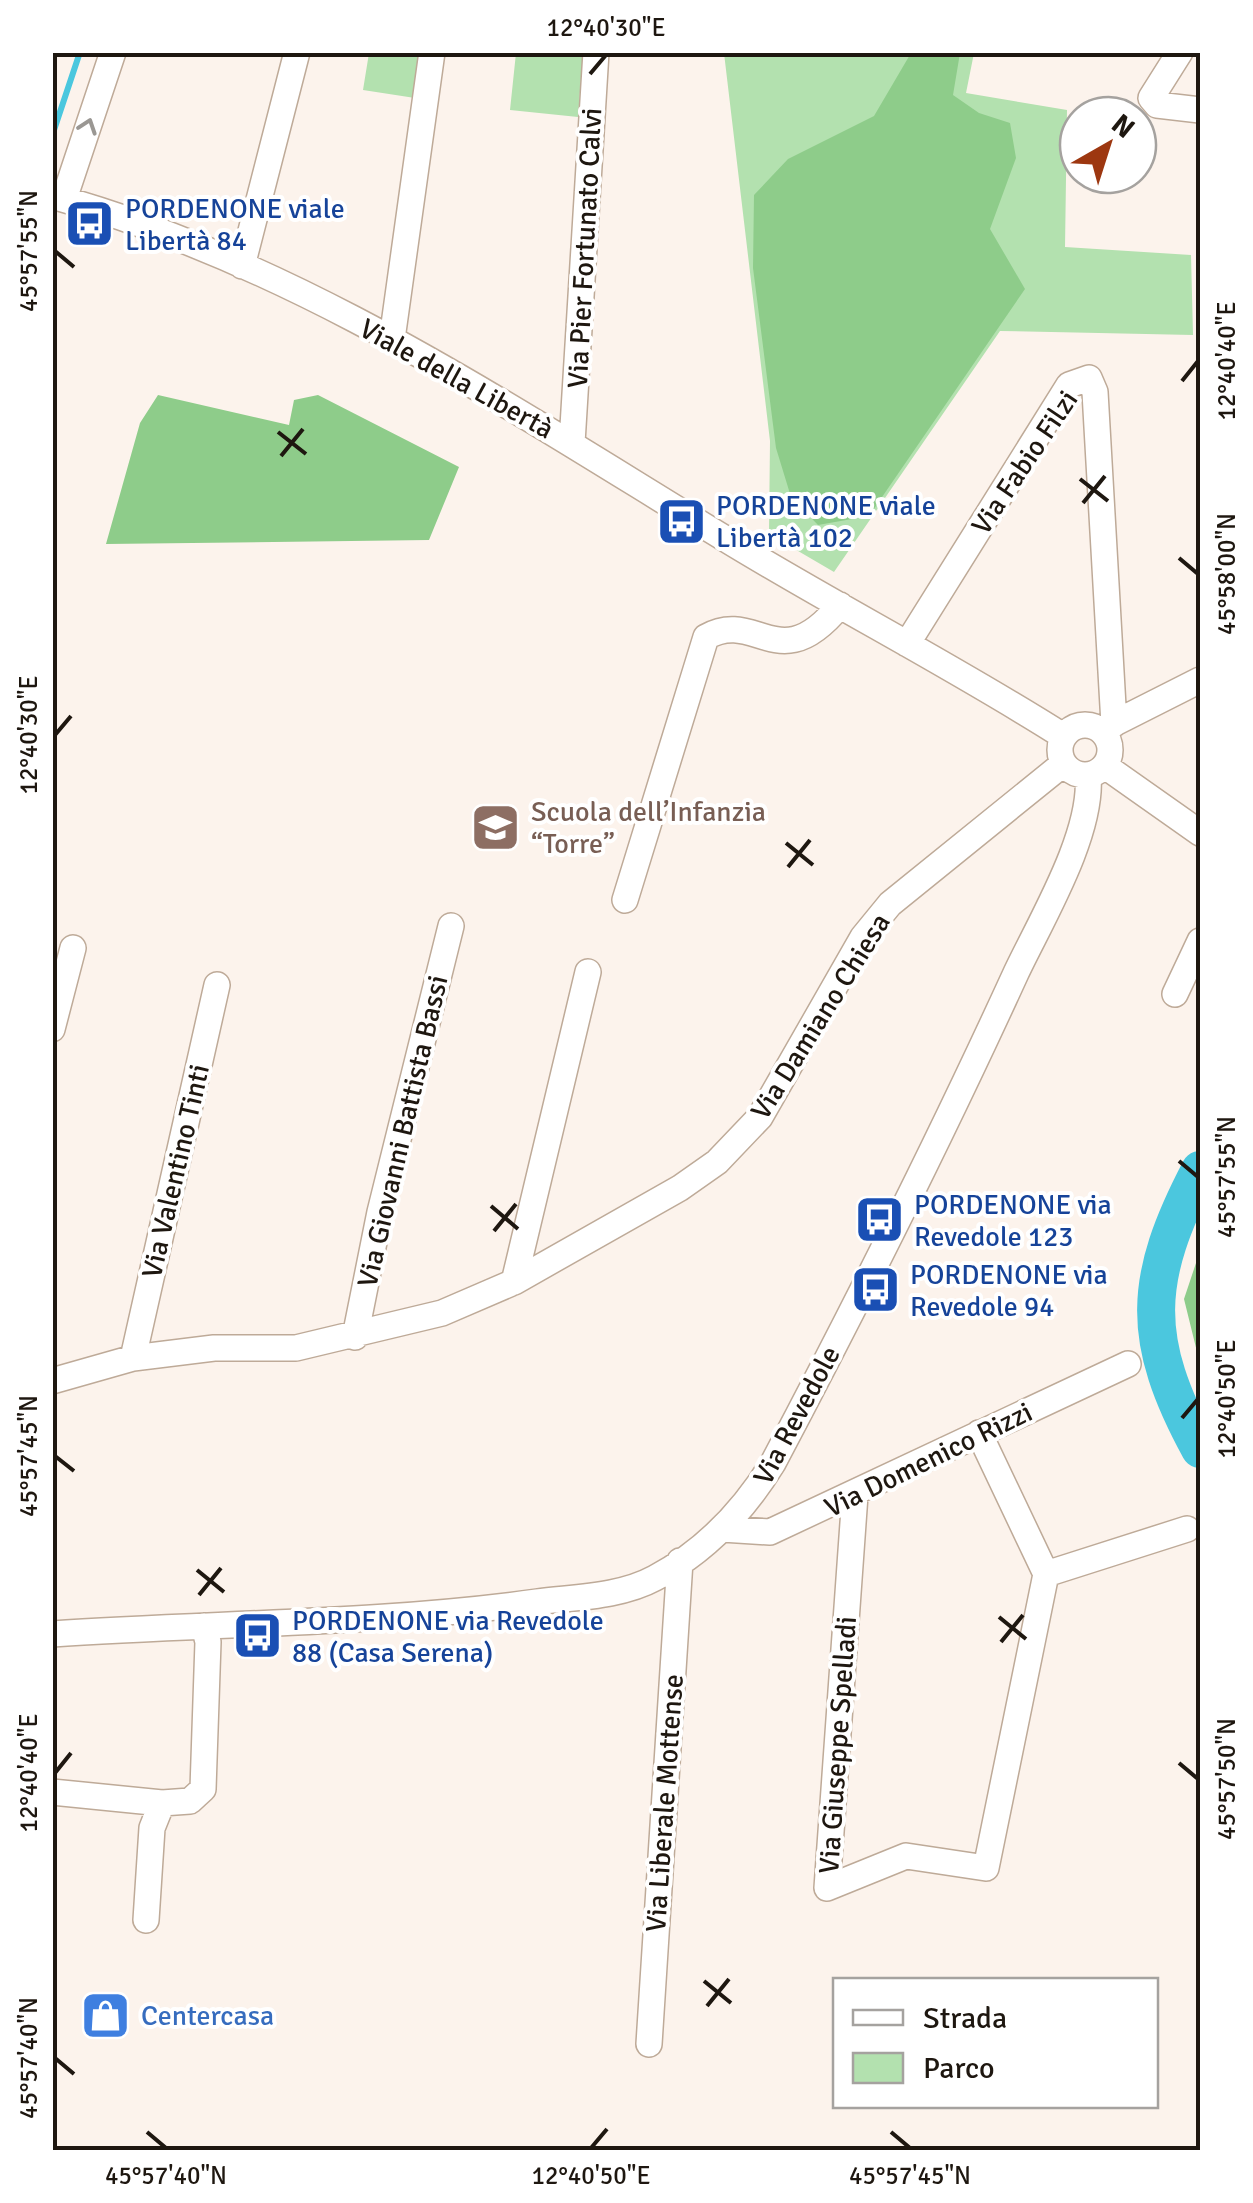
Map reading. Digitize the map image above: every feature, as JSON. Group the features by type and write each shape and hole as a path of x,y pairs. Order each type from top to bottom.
{"street":[{"path":"58,197 113,52"},
{"path":"242,266 297,52"},
{"path":"392,339 432,52"},
{"name":"Via Pier Fortunato Calvi","path":"572,443 596,52"},
{"path":"1186,56 1151,98 1157,105 1200,110"},
{"name":"Viale della Libertà","path":"58,197 149,227 242,266 392,339 1063,736"},
{"name":"Via Fabio Filzi","path":"907,644 1069,385 1089,378 1096,392 1107,727"},
{"path":"625,900 706,637 718,630 792,640 806,638 840,605"},
{"path":"1200,680 1107,727 1082,724 1063,736 1059,752 1063,764 1096,771 1200,833"},
{"path":"1096,771 1110,748 1107,727"},
{"name":"Via Damiano Chiesa","path":"52,1381 133,1358 214,1348 296,1348 355,1337 442,1313 514,1282 680,1188 716,1162 760,1117 863,937 890,904 1063,764"},
{"name":"Via Revedole","path":"52,1634 492,1608 620,1591 655,1578 722,1529 754,1494 773,1464 971,1071 1064,871 1096,771"},
{"name":"Via Giovanni Battista Bassi","path":"355,1337 380,1212 450,926"},
{"path":"1175,994 1200,941"},
{"path":"52,1029 73,948"},
{"path":"514,1282 588,972"},
{"name":"Via Valentino Tinti","path":"133,1358 217,985"},
{"name":"Via Domenico Rizzi","path":"722,1529 770,1532 1128,1364"},
{"path":"979,1434 1046,1574 1186,1529"},
{"name":"Via Giuseppe Spelladi","path":"855,1495 827,1888 906,1856 986,1868 1046,1574"},
{"name":"Via Liberale Mottense","path":"649,2044 680,1561"},
{"path":"52,1792 162,1804 190,1801 202,1790 208,1642 204,1626"},
{"path":"146,1920 152,1828 162,1804"}],"green space":[{"path":"369,53 421,53 415,98 363,90"},
{"path":"516,53 583,53 578,117 510,110"},
{"path":"724,53 974,53 966,93 1058,108 1058,195 1066,195 1065,247 1191,255 1193,335 1000,331 834,572 769,534 770,441"},
{"path":"911,53 960,53 953,95 979,113 1010,123 1016,158 990,229 1025,289 869,516 818,525 791,497 776,448 753,268 754,195 788,159 874,116"},
{"path":"158,395 289,425 294,400 318,395 459,467 429,540 106,544 140,423"},
{"path":"1200,1251 1200,1364 1184,1299"}],"waterway":[{"path":"52,136 80,52"},
{"path":"1200,1170 1168,1244 1156,1309 1167,1374 1200,1449"}],"place":[{"name":"PORDENONE viale Libertà 84","path":"90,224"},
{"name":"PORDENONE viale Libertà 102","path":"681,521"},
{"name":"Scuola dell’Infanzia “Torre”","path":"496,827"},
{"name":"PORDENONE via Revedole 123","path":"879,1220"},
{"name":"PORDENONE via Revedole 94","path":"875,1290"},
{"name":"PORDENONE via Revedole 88 (Casa Serena)","path":"257,1636"},
{"name":"Centercasa","path":"106,2015"}]}
